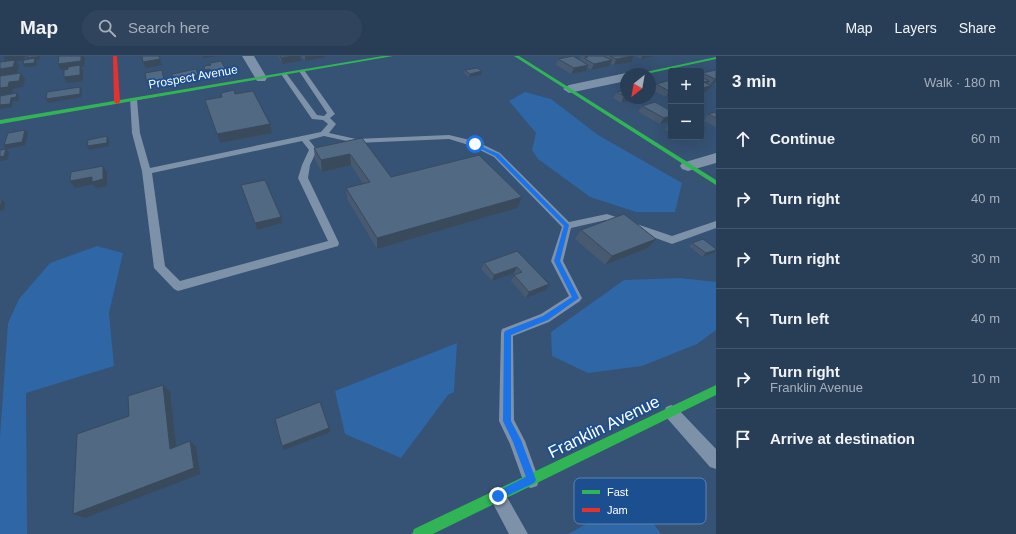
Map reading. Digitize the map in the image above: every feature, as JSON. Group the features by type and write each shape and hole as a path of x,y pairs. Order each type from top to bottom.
{"street":[{"path":"115,56 117,102"},
{"path":"248,56 261,78"},
{"name":"Prospect Avenue","path":"0,122 385,56"},
{"path":"516,56 716,183"},
{"path":"656,70 716,58"},
{"path":"569,89 620,78"},
{"path":"688,166 716,158"},
{"name":"Franklin Avenue","path":"419,534 716,390"}],"lane":[{"path":"302,71 331,114 325,118"},
{"path":"284,74 315,117 325,118 332,124 324,134"},
{"path":"132,100 136,133 148,171 160,268 178,286 334,244 303,178 306,165 313,150 304,138"},
{"path":"148,171 324,134 356,141 449,137 475,144 497,155 567,226"},
{"path":"567,226 607,216 672,240 716,224"},
{"path":"531,480 517,440 507,421 507,333 546,318 576,298 557,261 567,226"},
{"path":"671,412 716,460"},
{"path":"498,496 519,534"}],"shaded area":[{"path":"525,92 551,99 598,135 682,183 675,212 636,212 590,197 538,159 532,150 536,133 509,101"},
{"path":"97,246 123,253 109,313 114,366 26,393 27,534 0,534 0,437 8,323 19,299 50,263"},
{"path":"680,278 716,282 716,330 697,344 642,366 588,373 552,356 551,332 624,280"},
{"path":"457,343 454,392 448,395 401,458 345,434 335,391"},
{"path":"587,524 654,524 661,534 568,534"}],"building":[{"path":"28,56 38,56 27,58"},
{"path":"59,56 81,56 81,61 58,64"},
{"path":"142,56 159,56 160,59 143,62"},
{"path":"280,56 293,56 281,58"},
{"path":"573,56 588,65 574,68 558,59"},
{"path":"585,56 603,56 612,60 594,64 584,58 588,57"},
{"path":"610,56 633,56 616,59"},
{"path":"35,58 34,63 23,64 24,60"},
{"path":"15,60 13,67 0,69 0,62"},
{"path":"221,61 226,70 211,72 210,69 205,70 204,66"},
{"path":"80,65 80,75 64,77 64,70 68,69 68,67"},
{"path":"477,68 482,71 470,74 465,70"},
{"path":"196,69 198,75 174,79 172,74"},
{"path":"162,70 164,80 147,83 145,73"},
{"path":"716,70 716,79 704,74 704,73"},
{"path":"21,73 19,81 9,82 8,87 0,88 0,76"},
{"path":"668,81 668,90 656,84"},
{"path":"704,82 711,86 704,87"},
{"path":"80,87 80,94 46,99 47,92"},
{"path":"234,90 235,94 253,91 270,124 217,134 205,100 222,97 221,93"},
{"path":"17,93 16,97 11,98 10,104 0,105 0,96"},
{"path":"656,103 668,109 668,117 664,118 642,106 656,104"},
{"path":"716,112 716,118 708,114"},
{"path":"25,130 22,142 4,145 8,133"},
{"path":"107,136 107,143 87,146 88,140"},
{"path":"362,138 391,177 479,155 522,197 377,238 346,188 370,182 350,154 321,160 314,148"},
{"path":"6,149 4,156 0,157 0,150"},
{"path":"103,166 103,179 92,182 92,177 70,181 71,172"},
{"path":"265,180 281,217 255,223 241,185"},
{"path":"624,214 656,239 612,256 581,230"},
{"path":"703,239 716,250 706,253 692,243"},
{"path":"517,251 549,284 529,292 514,275 522,272 517,267 494,275 484,263"},
{"path":"163,385 170,449 190,441 194,468 73,514 77,434 129,416 128,396"},
{"path":"320,402 329,428 282,446 275,419"}],"traffic: fast":[{"path":"0,122 391,56"},
{"path":"516,56 716,183"},
{"path":"656,70 716,58"},
{"path":"419,534 716,390"}],"traffic: jam":[{"path":"115,56 117,102"}],"route":[{"path":"475,144 497,155 567,226 557,261 576,298 546,318 507,333 507,421 517,440 531,480 498,496"}]}
